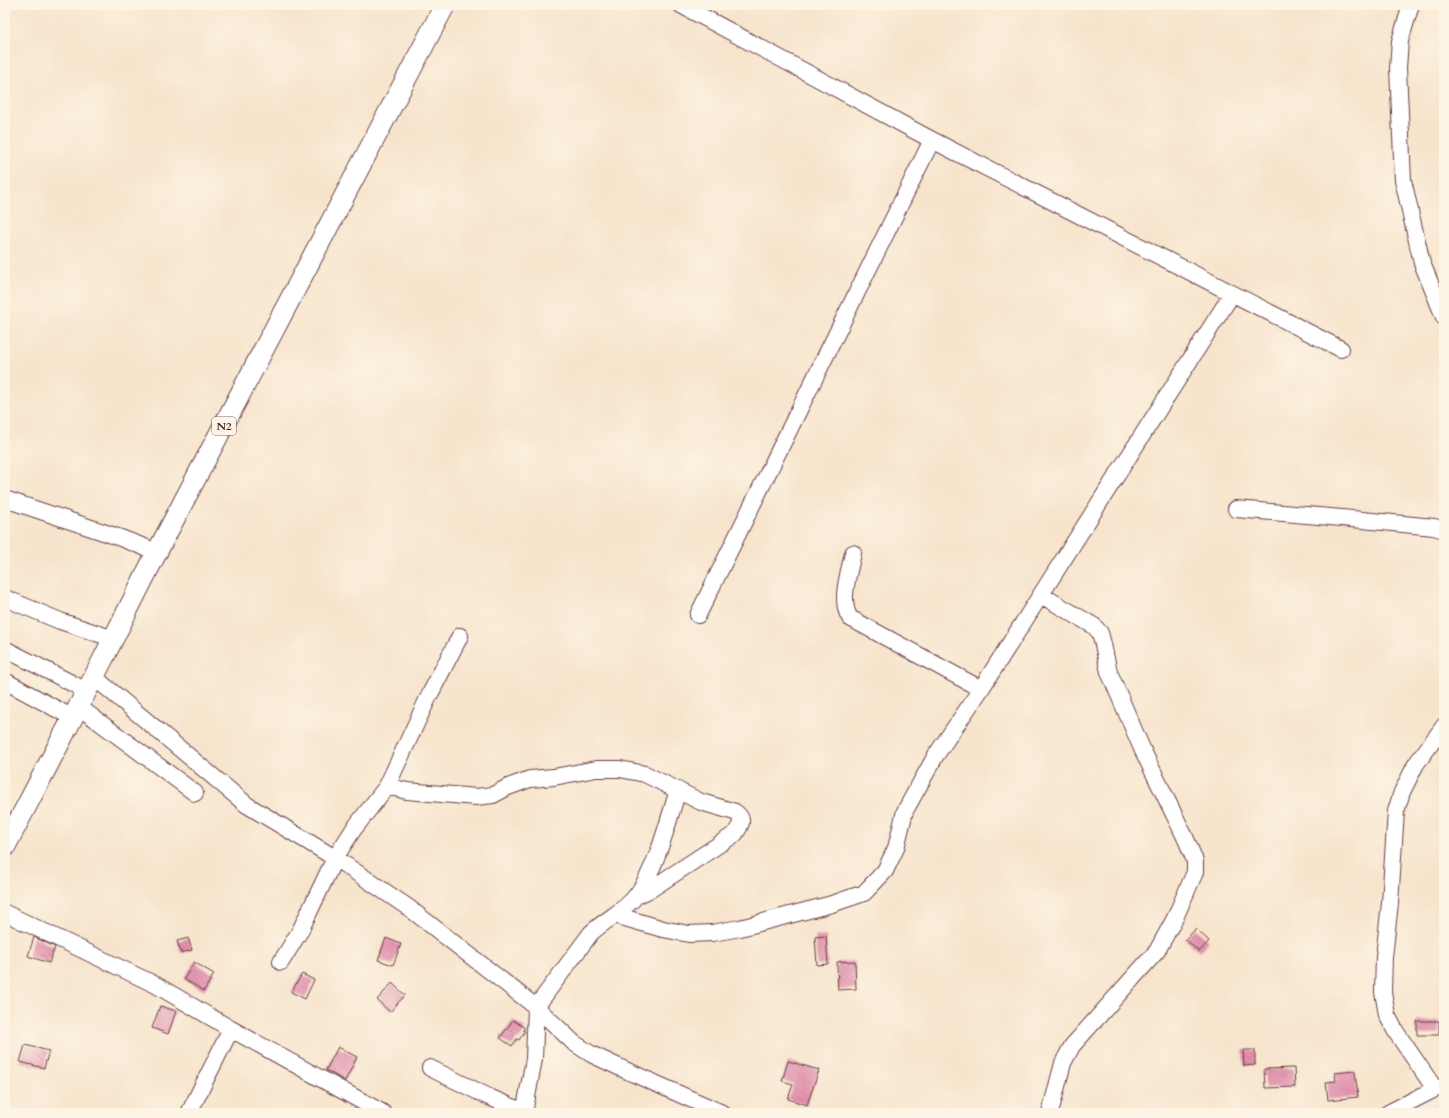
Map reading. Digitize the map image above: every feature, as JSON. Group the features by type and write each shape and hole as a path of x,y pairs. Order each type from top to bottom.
{"main road":[{"name":"N2","path":"5,847 114,639 157,552 445,5"}],"street":[{"path":"681,5 932,140 1341,349"},
{"path":"1411,5 1400,41 1398,68 1403,180 1422,263 1440,296 1444,317"},
{"path":"698,614 932,140"},
{"path":"615,915 663,929 689,934 712,933 740,928 824,906 864,893 885,871 896,848 905,811 936,755 981,689 1232,294"},
{"path":"5,499 118,537 157,552"},
{"path":"1236,509 1396,523 1434,527 1444,530"},
{"path":"853,553 844,601 846,612 850,618 981,689"},
{"path":"1041,595 1094,626 1100,633 1109,672 1143,751 1186,839 1195,861 1195,872 1176,918 1157,951 1072,1046 1062,1063 1050,1113"},
{"path":"5,598 60,621 114,639"},
{"path":"281,962 300,931 335,858 353,830 387,786 429,696 460,636"},
{"path":"5,649 83,698 247,806 335,858 409,908 536,1007 574,1043 591,1054 722,1113"},
{"path":"5,681 83,698 195,793"},
{"path":"1388,1113 1440,1088 1396,1032 1387,1015 1383,992 1384,957 1390,903 1396,811 1402,792 1416,764 1444,726"},
{"path":"387,786 414,792 476,797 493,795 508,787 530,780 554,777 596,768 620,769 645,774 701,802 735,812 740,816 742,819 741,825 735,834 651,889 636,896"},
{"path":"430,1068 524,1113 534,1059 536,1007 591,933 615,915 636,896 646,880 658,852 678,790"},
{"path":"5,913 156,985 231,1029 383,1113"},
{"path":"189,1113 231,1029"}],"building":[{"path":"1196,929 1209,941 1199,952 1185,939"},
{"path":"826,936 828,964 817,965 815,937"},
{"path":"34,937 55,947 49,963 28,956"},
{"path":"188,938 192,950 181,953 177,941"},
{"path":"386,938 401,944 393,965 378,960"},
{"path":"855,961 856,989 838,990 837,962"},
{"path":"194,962 214,974 204,991 184,979"},
{"path":"302,974 314,980 305,999 291,992"},
{"path":"392,983 405,995 390,1012 377,1000"},
{"path":"160,1006 176,1011 168,1034 152,1028"},
{"path":"513,1020 525,1028 523,1030 525,1031 519,1040 517,1039 512,1046 500,1038"},
{"path":"1417,1021 1439,1021 1439,1035 1417,1035"},
{"path":"25,1045 49,1051 44,1068 20,1062"},
{"path":"338,1047 357,1057 345,1081 326,1070"},
{"path":"1243,1050 1255,1050 1255,1065 1244,1066"},
{"path":"788,1061 819,1070 807,1105 788,1099 793,1084 782,1081"},
{"path":"1294,1068 1295,1087 1265,1088 1264,1069"},
{"path":"1355,1071 1358,1097 1328,1100 1326,1082 1336,1081 1335,1073"}]}
